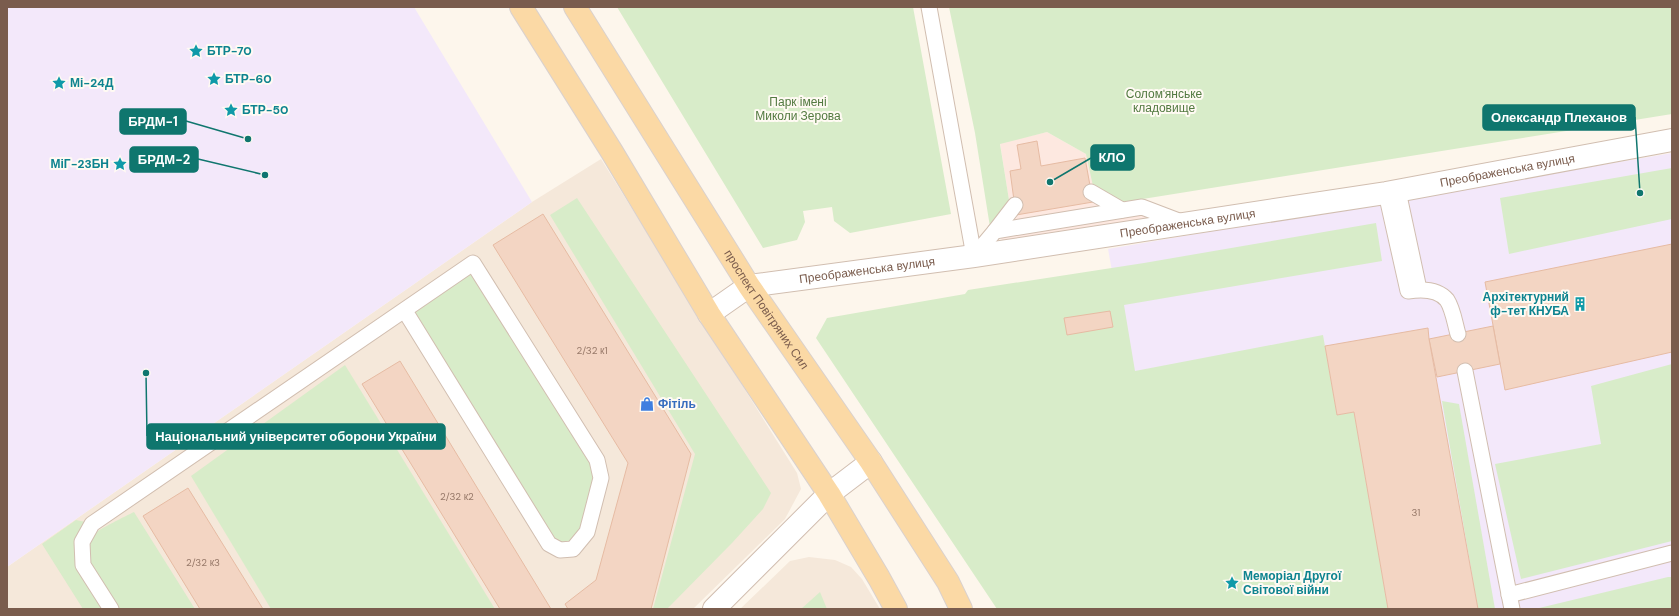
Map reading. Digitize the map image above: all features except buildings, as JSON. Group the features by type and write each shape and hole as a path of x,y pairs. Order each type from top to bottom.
{"main road":[{"path":"521,7 612,152 709,314 829,494 896,609"},
{"name":"проспект Повітряних Сил","path":"575,7 749,286 871,462 948,582 962,609"}],"street":[{"name":"Преображенська вулиця","path":"709,314 749,286 974,256 1392,192 1672,140"},
{"path":"714,609 829,494 871,462"}],"lane":[{"path":"929,7 974,256"},
{"path":"1091,192 1122,210"},
{"path":"1392,192 1408,291 1418,289 1434,292 1447,300 1458,334"},
{"path":"974,256 1015,205"},
{"path":"995,231 1142,207 1186,223"},
{"path":"111,609 83,565 82,542 92,524 474,263 597,460 601,478 587,532 573,549 560,550 549,544 405,311"},
{"path":"1465,371 1511,602 1672,553"}],"shaded area":[{"path":"7,7 414,7 532,202 7,567"},
{"path":"1047,132 1086,154 1124,202 1144,199 1183,215 1006,244 990,227 1009,200 1000,143"},
{"path":"1672,153 1672,609 1174,609 1108,249"},
{"path":"601,159 797,473 801,489 785,519 693,609 7,609 7,567 532,202"},
{"path":"809,557 835,560 851,567 862,579 880,609 740,609 790,561"}],"green space":[{"name":"Парк імені Миколи Зерова","path":"617,7 913,7 951,214 850,233 834,221 832,207 803,211 805,222 797,240 763,248"},
{"name":"Солом'янське кладовище","path":"949,7 1672,7 1672,114 1124,202 1093,186 1086,154 1047,132 1000,144 1009,200 990,227 975,133"},
{"path":"1672,168 1672,219 1509,254 1500,198"},
{"path":"577,198 771,493 763,509 667,609 653,609 695,454 550,215"},
{"path":"1376,223 1382,261 1124,305 1135,371 1323,335 1337,415 1354,412 1388,609 997,609 816,338 827,318 965,294 968,290 1144,263"},
{"path":"472,269 594,460 598,476 584,528 572,545 551,541 410,312"},
{"path":"1672,364 1672,541 1521,579 1495,464 1601,444 1591,386"},
{"path":"345,365 495,609 271,609 191,476"},
{"path":"1442,401 1459,404 1495,609 1478,609"},
{"path":"134,512 195,609 116,609 94,572 88,551 89,542 97,532"},
{"path":"76,520 90,523 80,542 108,609 83,609 42,544"},
{"path":"1672,577 1672,609 1535,609"},
{"path":"820,592 827,609 801,609"}],"place":[{"name":"БТР-70","path":"196,51"},
{"name":"БТР-60","path":"214,79"},
{"name":"Мі-24Д","path":"59,83"},
{"name":"БТР-50","path":"231,110"},
{"name":"БРДМ-1","path":"248,139"},
{"name":"МіГ-23БН","path":"120,164"},
{"name":"БРДМ-2","path":"265,175"},
{"name":"КЛО","path":"1050,182"},
{"name":"Олександр Плеханов","path":"1640,193"},
{"name":"Архітектурний ф-тет КНУБА","path":"1580,304"},
{"name":"Національний університет оборони України","path":"146,373"},
{"name":"Фітіль","path":"647,404"},
{"name":"Меморіал Другої Світової війни","path":"1232,583"}]}
